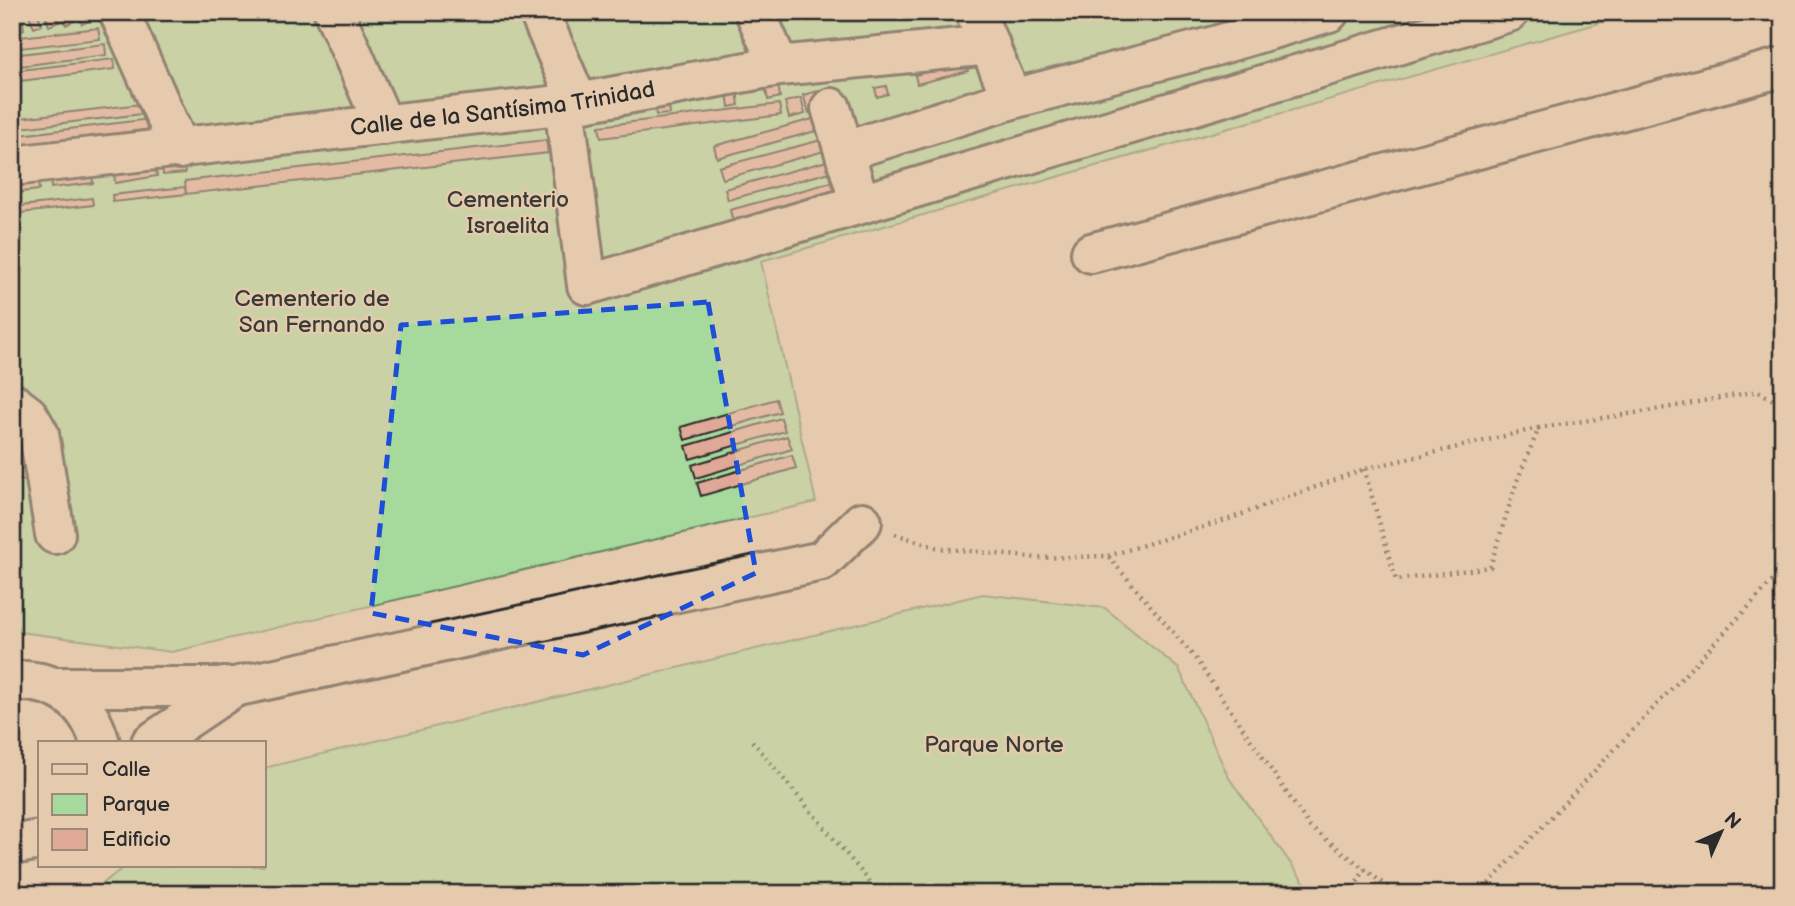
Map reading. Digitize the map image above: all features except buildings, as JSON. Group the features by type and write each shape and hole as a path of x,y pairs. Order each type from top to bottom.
{"street":[{"path":"119,12 180,149"},
{"path":"334,12 384,125"},
{"path":"539,12 571,104 587,285 1509,12"},
{"path":"755,12 779,66"},
{"path":"845,150 1012,99 1215,46 1329,12"},
{"path":"982,28 1012,99"},
{"name":"Calle de la Santísima Trinidad","path":"12,166 571,104 982,28"},
{"path":"1090,253 1783,67"},
{"path":"831,108 860,204"},
{"path":"12,403 28,415 39,434 55,534"},
{"path":"12,681 31,680 56,687 234,687 821,561 862,522"},
{"path":"56,687 79,703 95,725 99,741"},
{"path":"154,741 234,687"},
{"path":"12,841 23,843 38,840"}],"path":[{"path":"862,522 938,548 1038,558 1108,556 1229,520 1364,469 1539,428 1758,391 1783,406"},
{"path":"1364,469 1396,580 1490,567 1517,481 1539,428"},
{"path":"1108,556 1195,658 1310,827 1397,894"},
{"path":"1479,894 1783,570"},
{"path":"752,741 880,894"},
{"path":"1350,894 1364,869"}],"highlighted area":[{"path":"708,302 756,573 583,655 371,613 401,325"}],"green space":[{"name":"Cementerio de San Fernando","path":"12,12 1638,12 761,261 816,502 172,652 12,631"},
{"name":"Parque Norte","path":"983,594 1105,608 1179,669 1229,778 1307,886 1320,894 89,894 124,867 266,867 266,768"}],"park label":[{"name":"Cementerio Israelita","path":"508,213"}]}
